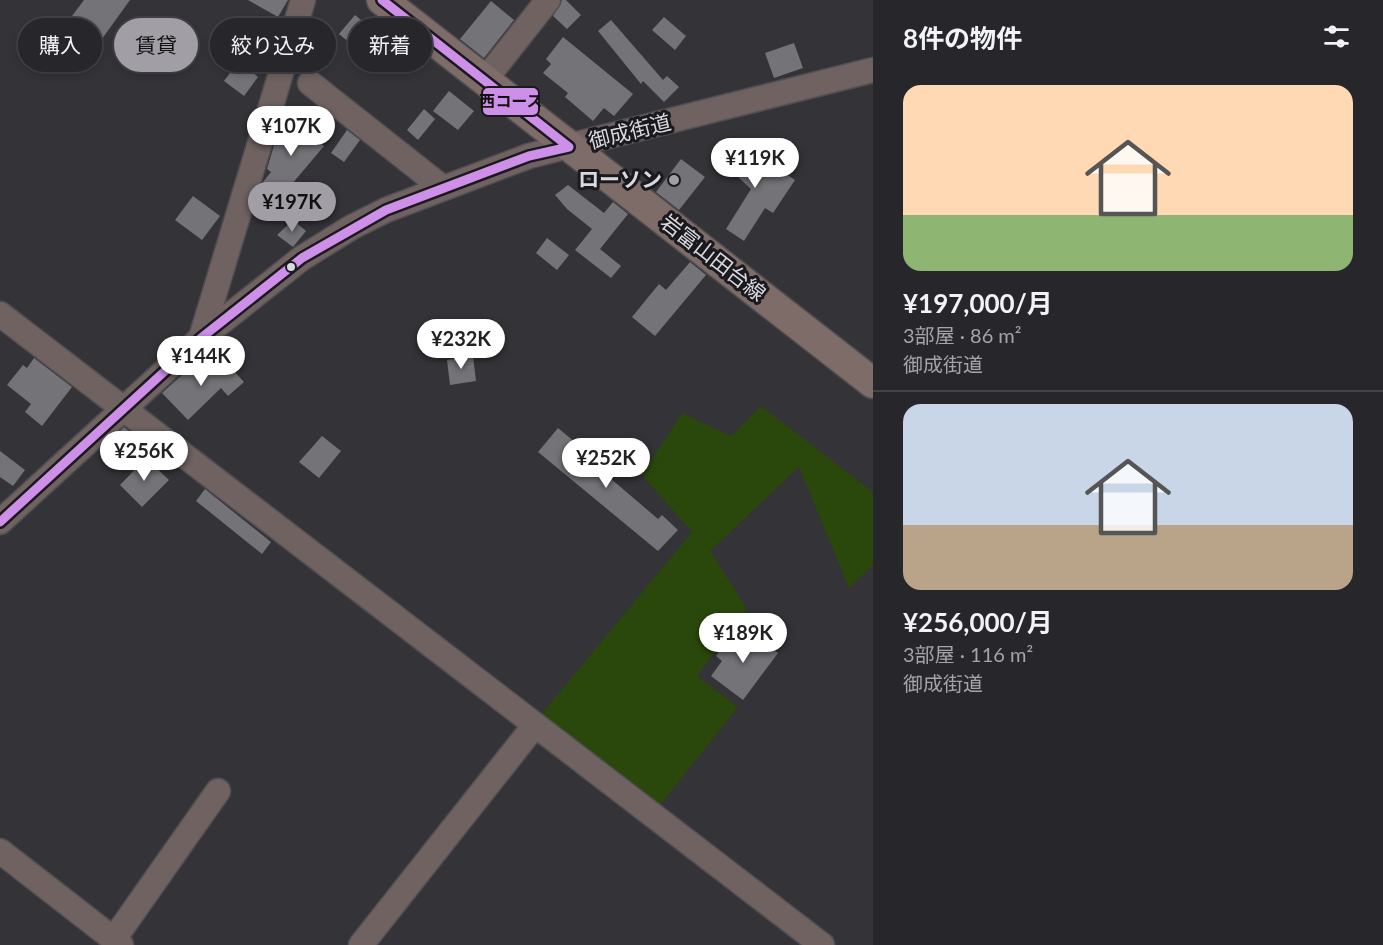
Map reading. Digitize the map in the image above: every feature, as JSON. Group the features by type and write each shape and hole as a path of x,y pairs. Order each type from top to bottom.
{"main road":[{"name":"岩富山田台線","path":"382,0 873,383"}],"street":[{"path":"201,338 303,0"},
{"path":"484,81 548,0"},
{"name":"御成街道","path":"0,522 201,338 302,258 386,210 530,156 873,70"},
{"path":"310,83 443,188"},
{"path":"0,314 822,945"},
{"path":"361,945 535,725"},
{"path":"0,851 118,942 218,791"}],"green space":[{"path":"761,406 873,492 873,565 849,588 799,467 710,551 747,609 697,676 738,707 660,805 540,716 692,532 642,475 682,413 731,436"}],"building":[{"path":"84,0 130,0 117,18 114,18 114,22 102,39 102,18 70,18"},
{"path":"248,0 288,0 278,17"},
{"path":"562,0 566,0 581,15 567,29 553,16"},
{"path":"491,1 514,20 484,58 460,39"},
{"path":"664,17 686,36 675,50 652,30"},
{"path":"611,20 663,80 667,76 679,87 664,102 643,81 641,84 598,31"},
{"path":"348,23 348,41 339,34"},
{"path":"563,37 633,94 614,116 604,108 593,121 565,97 568,93 543,73 551,64 546,59"},
{"path":"794,43 803,68 774,78 765,53"},
{"path":"231,72 252,72 258,77 244,96 224,81"},
{"path":"449,91 474,111 458,130 433,111"},
{"path":"424,109 435,119 418,140 407,130"},
{"path":"291,118 324,146 281,197 263,182 271,172 267,169 277,135"},
{"path":"347,130 360,140 344,162 331,153"},
{"path":"741,141 777,174 780,170 795,180 773,213 765,208 744,241 726,229 751,189 722,162"},
{"path":"681,159 705,177 679,210 656,192"},
{"path":"568,185 604,213 613,202 628,214 600,249 621,266 611,278 575,250 592,229 567,209 555,195"},
{"path":"193,196 220,216 202,240 175,220"},
{"path":"293,220 306,231 293,247 277,235"},
{"path":"547,238 569,255 557,270 536,253"},
{"path":"690,262 706,275 655,336 632,317 659,284 666,290"},
{"path":"473,356 476,381 450,385 447,360"},
{"path":"34,358 72,387 42,426 25,412 31,404 7,385 23,365 27,368"},
{"path":"222,358 244,382 228,396 221,388 188,420 162,393 193,365 204,375"},
{"path":"124,427 144,443 137,452 115,436"},
{"path":"558,428 599,462 596,466 658,519 662,515 678,530 658,551 538,452"},
{"path":"322,436 341,451 319,478 299,462"},
{"path":"0,451 25,470 13,486 0,477"},
{"path":"146,458 169,480 142,507 120,485"},
{"path":"205,489 271,542 262,554 196,501"},
{"path":"746,630 778,653 743,700 711,676 722,661 716,656 726,642 733,648"}],"transit line":[{"name":"西コース","path":"382,0 569,147"},
{"name":"西コース","path":"0,522 201,338 302,258 386,210 529,156 569,147"}],"place":[{"name":"ローソン","path":"674,180"}]}
